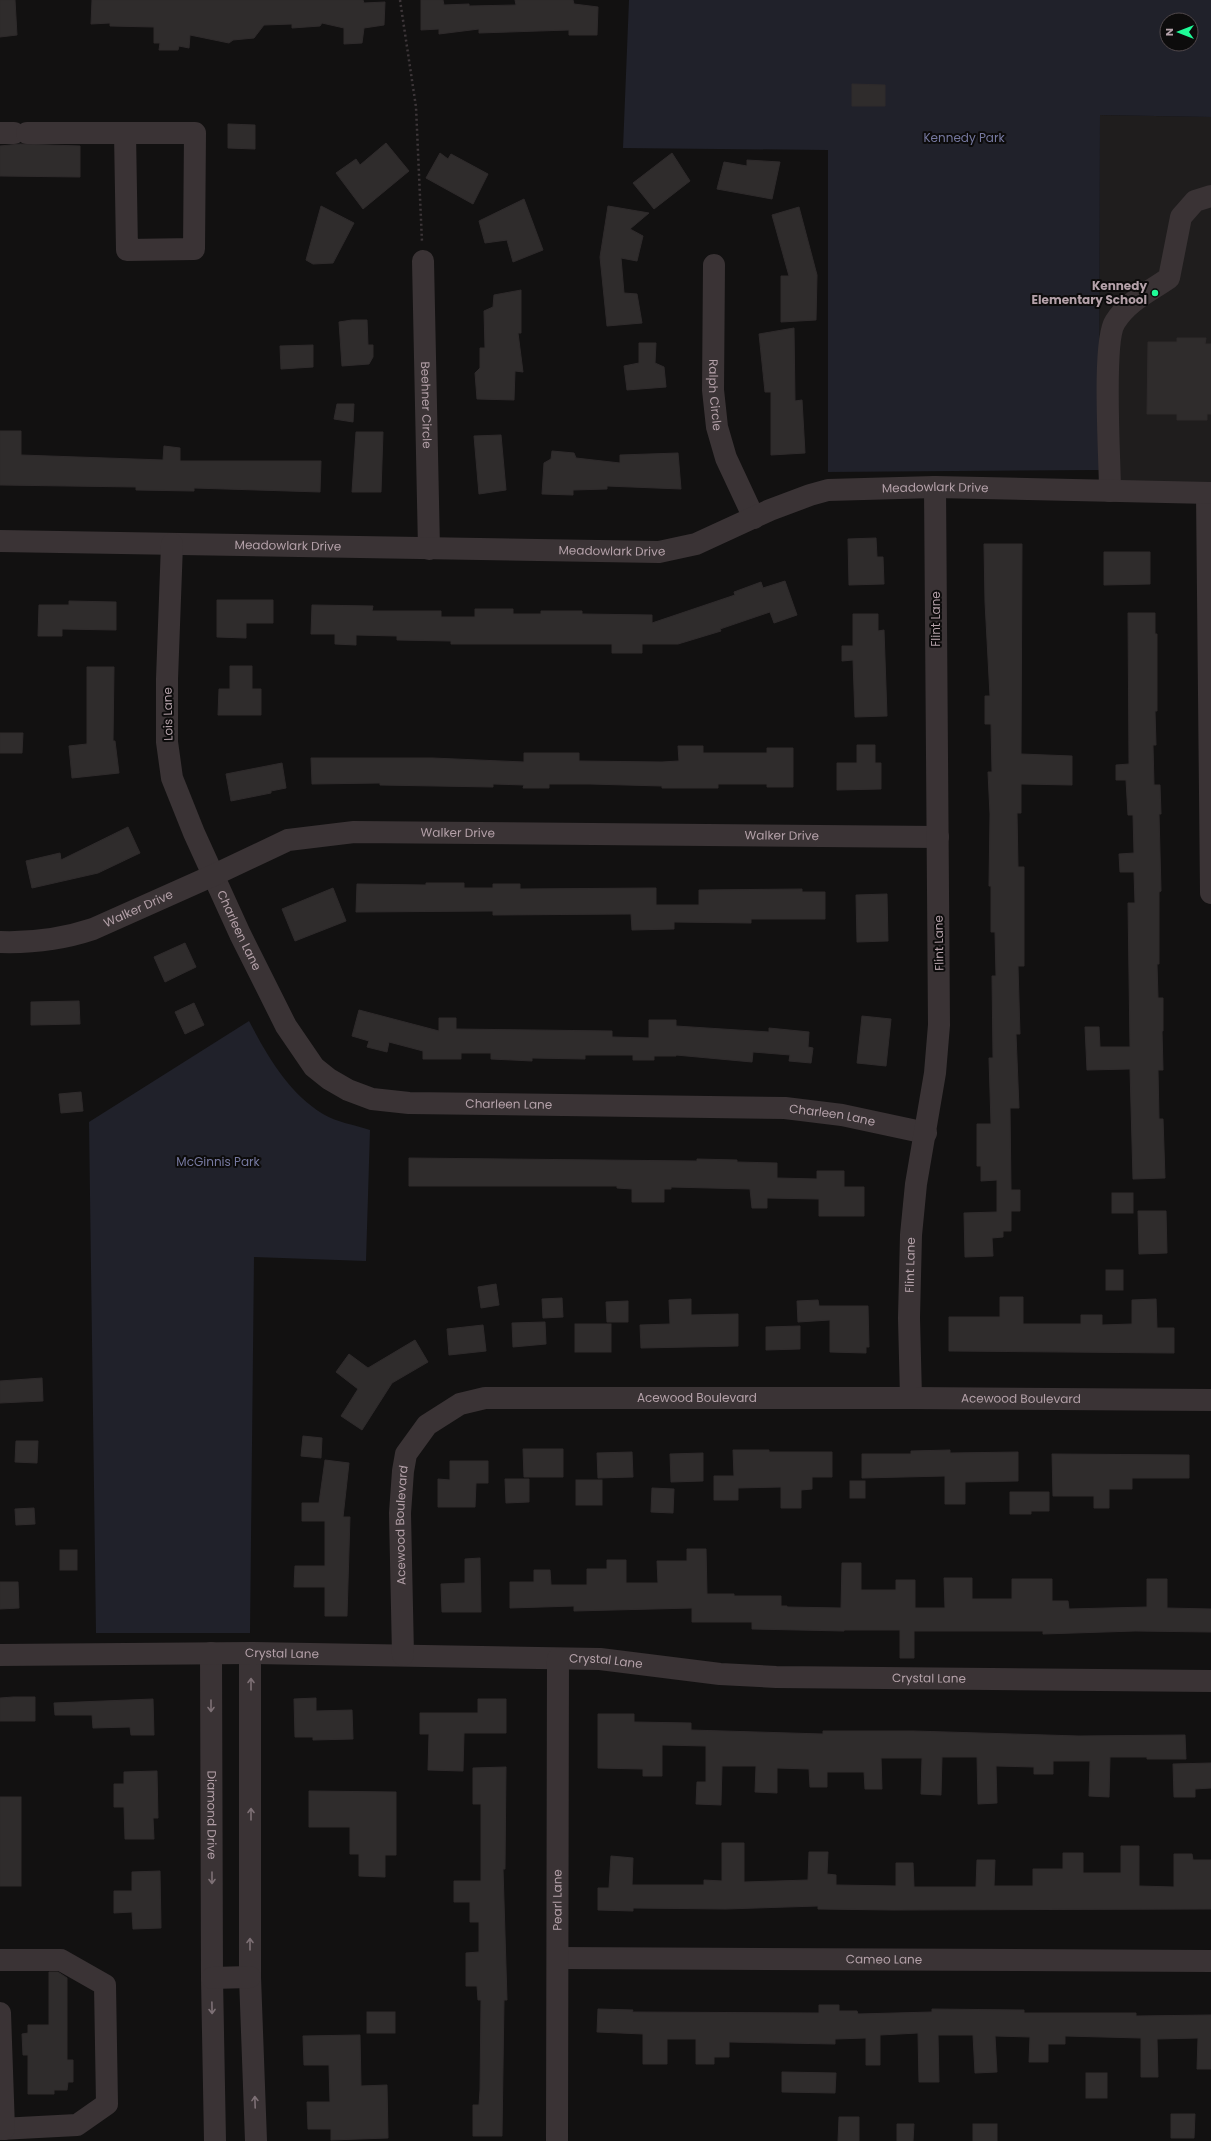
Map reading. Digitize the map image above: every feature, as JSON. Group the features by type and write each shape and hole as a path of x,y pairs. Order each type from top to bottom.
{"street":[{"path":"14,133 125,133 195,133 194,249 127,250 125,133"},
{"path":"1110,491 1108,348 1114,323 1129,303 1169,278 1181,217 1195,200 1211,196"},
{"name":"Beehner Circle","path":"423,261 429,549"},
{"name":"Ralph Circle","path":"714,265 713,390 717,427 726,458 754,518"},
{"name":"Meadowlark Drive","path":"0,541 659,552 696,544 810,495 828,490 935,487 1209,493"},
{"name":"Flint Lane","path":"911,1398 909,1318 911,1236 916,1184 926,1133 935,1073 939,1026 935,487"},
{"path":"1209,493 1211,894"},
{"name":"Lois Lane","path":"172,544 167,679 168,742 172,778 214,875"},
{"name":"Walker Drive","path":"0,942 22,942 75,935 214,875 288,840 354,832 938,837"},
{"name":"Charleen Lane","path":"214,875 240,934 286,1026 314,1067 329,1079 348,1090 366,1097 409,1103 785,1108 842,1115 926,1133"},
{"name":"Acewood Boulevard","path":"403,1655 400,1512 403,1471 406,1454 427,1425 460,1404 485,1398 1211,1400"},
{"name":"Diamond Drive","path":"211,1653 212,1978 215,2141"},
{"path":"250,1653 250,1977 256,2141"},
{"name":"Crystal Lane","path":"0,1655 250,1653 558,1659 600,1658 720,1674 776,1677 1211,1681"},
{"name":"Pearl Lane","path":"557,2141 558,1659"},
{"name":"Cameo Lane","path":"558,1958 1211,1961"},
{"path":"0,1960 61,1960 105,1985 107,2104 77,2125 2,2129 0,2012"},
{"path":"212,1978 250,1977"}],"path":[{"path":"400,0 416,107 423,261"}],"shaded area":[{"name":"Kennedy Elementary School","path":"1100,115 1211,117 1211,493 1100,491"}],"green space":[{"name":"Kennedy Park","path":"629,0 1211,0 1211,117 1100,115 1099,470 828,472 828,150 623,148"},
{"name":"McGinnis Park","path":"249,1021 280,1073 299,1095 328,1117 370,1130 366,1261 254,1257 250,1633 96,1633 89,1122"}],"building":[{"path":"0,0 15,0 17,35 0,37"},
{"path":"92,0 363,0 364,3 385,2 384,25 364,28 362,43 344,44 344,28 322,23 320,26 292,28 292,24 264,25 254,38 233,40 229,43 190,35 189,48 179,46 178,50 159,50 160,43 154,43 154,27 110,26 110,23 91,24"},
{"path":"421,0 443,0 444,5 469,4 469,6 516,5 515,0 573,0 574,4 598,7 597,35 569,35 569,30 479,33 479,29 439,34 439,29 421,30"},
{"path":"852,84 885,85 885,106 852,106"},
{"path":"228,124 255,125 255,149 228,148"},
{"path":"386,143 409,171 363,209 336,173 356,159 360,165"},
{"path":"20,144 80,146 80,177 0,176 0,146"},
{"path":"440,153 448,159 451,154 488,174 473,204 426,178"},
{"path":"672,153 690,181 654,209 633,183"},
{"path":"747,160 780,162 772,199 717,189 724,162 747,166"},
{"path":"524,199 543,250 513,262 507,240 485,243 479,221"},
{"path":"321,206 354,223 333,263 313,264 306,260"},
{"path":"608,206 649,213 630,229 643,236 637,261 621,258 624,293 637,294 642,323 607,326 600,257"},
{"path":"799,207 817,275 816,320 781,322 781,276 789,276 772,215"},
{"path":"521,290 521,333 518,333 523,372 515,371 514,400 477,399 475,373 480,368 480,348 485,348 484,311 493,307 494,295"},
{"path":"367,320 368,345 373,345 373,357 369,364 342,366 339,322"},
{"path":"794,328 795,401 802,400 805,453 771,455 771,392 765,392 759,334"},
{"path":"1177,338 1206,338 1205,344 1211,344 1211,414 1207,414 1207,420 1177,420 1177,414 1147,414 1148,342 1177,342"},
{"path":"639,343 656,343 655,363 664,367 666,387 627,390 624,366 639,363"},
{"path":"313,345 313,367 281,369 280,346"},
{"path":"337,404 354,404 353,422 334,419"},
{"path":"0,431 21,431 21,455 163,460 164,446 180,448 180,461 321,461 320,492 194,488 194,491 136,490 136,487 0,485"},
{"path":"356,432 383,432 381,492 352,492"},
{"path":"501,435 506,490 479,494 474,436"},
{"path":"552,451 574,453 576,458 620,463 620,455 678,453 681,489 607,486 607,489 573,490 573,495 542,494 544,463 551,459"},
{"path":"876,538 877,557 883,557 884,584 849,585 848,539"},
{"path":"984,544 1022,544 1021,754 1072,756 1072,785 1021,784 1021,813 1017,813 1018,867 1024,867 1024,966 1018,966 1020,1034 1016,1034 1019,1108 1010,1108 1011,1190 1020,1190 1020,1211 1011,1211 1011,1231 1003,1231 1003,1237 992,1238 993,1256 965,1257 964,1213 997,1212 997,1180 981,1181 981,1166 977,1166 977,1124 991,1124 989,1058 993,1058 992,976 996,976 995,932 991,932 991,886 989,886 990,814 988,772 992,772 991,724 985,724 985,696 990,696 985,602"},
{"path":"1104,552 1150,552 1150,584 1104,585"},
{"path":"785,581 797,615 774,623 770,612 720,629 721,631 678,644 642,644 642,653 612,653 612,644 451,644 451,641 397,640 397,636 356,635 356,645 335,644 335,634 311,634 312,605 373,606 372,611 441,611 441,617 475,617 475,609 513,609 513,614 541,614 541,611 582,611 582,614 652,615 652,623 735,595 734,592 761,582 763,588"},
{"path":"217,600 273,600 273,623 246,623 246,638 217,637"},
{"path":"69,601 116,602 116,630 62,629 62,636 38,636 39,605 69,605"},
{"path":"1128,613 1155,613 1155,634 1157,634 1157,711 1155,711 1156,745 1153,745 1154,785 1160,785 1161,814 1159,814 1161,891 1159,892 1159,964 1157,964 1158,998 1163,998 1163,1070 1158,1070 1159,1119 1163,1119 1165,1178 1133,1179 1130,1069 1087,1070 1085,1027 1099,1027 1100,1047 1130,1047 1128,903 1135,903 1134,872 1120,872 1119,854 1134,853 1133,815 1128,815 1126,780 1116,780 1116,765 1129,764"},
{"path":"853,614 878,614 878,631 884,630 887,716 855,717 853,660 842,661 842,646 853,646"},
{"path":"230,666 252,666 252,689 261,689 261,715 218,715 219,689 230,689"},
{"path":"87,667 114,667 113,741 115,741 119,773 72,778 69,746 87,744"},
{"path":"0,733 23,733 22,753 0,753"},
{"path":"857,745 875,745 875,763 881,763 881,789 837,790 837,763 857,763"},
{"path":"678,746 703,746 703,753 767,753 767,748 793,748 793,787 767,787 767,784 718,784 718,788 662,788 662,786 549,784 549,788 523,788 524,785 493,784 493,787 380,785 380,783 312,784 311,758 433,758 524,762 524,753 579,753 579,761 662,762 679,761"},
{"path":"282,763 286,788 271,791 271,793 231,801 226,774"},
{"path":"128,827 140,853 98,873 32,888 26,861 60,853 61,860"},
{"path":"426,883 464,883 464,888 493,888 493,884 520,884 520,889 656,888 656,905 699,905 699,890 802,889 802,892 825,892 825,919 751,919 751,923 674,922 674,929 632,930 631,914 493,915 493,911 356,912 357,884 426,885"},
{"path":"333,888 346,921 295,941 282,909"},
{"path":"887,894 888,941 857,942 856,895"},
{"path":"185,943 196,967 165,982 154,957"},
{"path":"79,1001 80,1024 31,1025 31,1002"},
{"path":"194,1003 204,1025 185,1034 175,1012"},
{"path":"359,1010 439,1031 439,1018 456,1018 456,1029 612,1031 612,1037 649,1038 649,1020 676,1020 676,1026 769,1032 769,1028 809,1032 808,1047 813,1048 811,1063 789,1061 790,1055 753,1052 752,1062 676,1055 654,1056 654,1060 633,1060 633,1055 585,1055 585,1059 532,1058 532,1061 491,1059 491,1053 461,1053 461,1059 423,1059 423,1051 389,1042 387,1052 367,1047 369,1041 352,1036"},
{"path":"862,1016 891,1019 886,1066 857,1063"},
{"path":"81,1092 83,1111 61,1113 59,1094"},
{"path":"409,1158 697,1161 697,1159 737,1160 737,1162 777,1163 777,1178 817,1179 817,1171 844,1171 844,1187 864,1187 864,1216 819,1216 819,1199 767,1198 767,1208 752,1208 750,1189 671,1187 671,1189 664,1189 664,1202 632,1202 632,1189 617,1188 617,1186 409,1186"},
{"path":"1112,1193 1133,1193 1133,1213 1112,1213"},
{"path":"1138,1211 1166,1211 1167,1253 1139,1254"},
{"path":"1106,1270 1123,1270 1123,1290 1106,1290"},
{"path":"496,1284 499,1305 481,1308 478,1287"},
{"path":"1000,1297 1023,1297 1023,1324 1081,1324 1081,1315 1102,1315 1102,1325 1132,1324 1132,1300 1156,1299 1157,1328 1174,1328 1174,1353 949,1351 949,1317 1000,1317"},
{"path":"562,1298 563,1317 543,1318 542,1299"},
{"path":"691,1299 691,1315 738,1314 738,1346 641,1348 640,1325 670,1324 669,1300"},
{"path":"818,1300 819,1306 868,1306 869,1347 866,1347 866,1353 830,1352 830,1320 798,1322 797,1301"},
{"path":"628,1301 628,1322 607,1322 606,1302"},
{"path":"545,1322 546,1344 513,1347 512,1323"},
{"path":"575,1324 611,1324 611,1352 575,1352"},
{"path":"483,1325 486,1351 449,1355 447,1329"},
{"path":"800,1326 800,1349 766,1350 766,1327"},
{"path":"415,1340 428,1362 392,1383 362,1430 341,1416 358,1389 336,1372 349,1354 368,1368"},
{"path":"42,1378 43,1401 0,1403 0,1381"},
{"path":"303,1436 322,1438 321,1458 301,1456"},
{"path":"16,1441 38,1441 37,1463 15,1462"},
{"path":"523,1449 563,1449 563,1477 524,1477"},
{"path":"733,1450 769,1450 769,1452 832,1452 832,1477 812,1477 812,1489 801,1490 801,1508 781,1508 781,1487 738,1488 738,1500 714,1500 714,1476 734,1476"},
{"path":"950,1450 950,1453 1018,1452 1018,1481 965,1482 965,1504 945,1504 945,1476 862,1478 862,1454 911,1454 911,1451"},
{"path":"632,1452 633,1477 598,1478 597,1453"},
{"path":"703,1453 703,1481 671,1482 670,1454"},
{"path":"1052,1454 1189,1455 1189,1478 1132,1478 1132,1489 1109,1489 1109,1508 1094,1508 1094,1496 1053,1496"},
{"path":"325,1460 349,1463 343,1517 350,1517 347,1616 325,1616 325,1587 294,1587 295,1566 325,1566 325,1521 302,1521 302,1503 319,1503"},
{"path":"450,1461 488,1461 488,1483 476,1483 475,1507 438,1507 438,1479 450,1480"},
{"path":"505,1479 529,1479 529,1502 506,1503"},
{"path":"576,1480 602,1480 602,1505 576,1505"},
{"path":"850,1481 865,1481 865,1498 850,1498"},
{"path":"652,1488 674,1489 673,1513 651,1512"},
{"path":"1010,1492 1049,1492 1049,1511 1031,1511 1031,1514 1010,1514"},
{"path":"34,1508 35,1524 16,1525 15,1509"},
{"path":"687,1549 706,1549 707,1594 734,1594 734,1596 781,1596 781,1606 787,1607 841,1608 842,1563 861,1563 861,1590 896,1590 896,1580 915,1580 915,1608 945,1608 944,1578 972,1578 972,1599 1012,1599 1012,1579 1052,1579 1052,1601 1068,1601 1069,1609 1147,1607 1147,1579 1167,1579 1167,1608 1211,1609 1211,1632 1135,1631 1043,1634 1043,1631 914,1631 914,1658 900,1658 900,1630 844,1631 752,1629 752,1622 692,1622 692,1608 574,1611 574,1606 510,1608 510,1582 534,1582 534,1570 550,1570 551,1585 587,1585 587,1569 607,1569 607,1560 626,1560 626,1583 658,1583 657,1561 687,1561"},
{"path":"60,1550 77,1550 77,1570 60,1570"},
{"path":"480,1558 481,1612 442,1612 441,1584 465,1583 465,1559"},
{"path":"0,1582 18,1582 19,1608 0,1609"},
{"path":"35,1697 35,1721 0,1721 0,1698"},
{"path":"316,1698 316,1711 352,1710 353,1739 313,1740 313,1737 295,1737 294,1699"},
{"path":"153,1699 154,1735 131,1735 130,1727 93,1728 92,1715 55,1715 54,1703"},
{"path":"478,1699 506,1699 506,1733 464,1733 463,1771 428,1770 429,1734 420,1734 420,1713 478,1713"},
{"path":"598,1714 634,1714 634,1722 691,1723 691,1730 823,1734 823,1731 914,1731 1079,1736 1185,1735 1186,1759 1110,1757 1109,1797 1089,1796 1090,1761 1053,1761 1053,1774 1034,1774 1034,1767 996,1766 997,1803 978,1804 977,1757 942,1757 941,1795 921,1794 922,1758 881,1758 882,1789 865,1789 864,1772 827,1772 827,1787 810,1787 809,1769 777,1768 777,1793 755,1792 756,1766 722,1766 721,1805 696,1804 697,1782 706,1782 706,1746 662,1745 662,1776 643,1776 643,1769 598,1768"},
{"path":"1211,1763 1211,1788 1195,1789 1195,1797 1174,1797 1173,1764"},
{"path":"506,1767 505,1869 503,1869 507,2000 504,2000 502,2136 473,2136 473,2105 479,2105 480,2090 481,2000 478,2000 477,1986 466,1986 466,1953 479,1952 479,1922 470,1922 470,1902 454,1902 454,1881 481,1881 481,1804 473,1804 473,1768"},
{"path":"157,1771 158,1818 153,1818 154,1839 125,1839 124,1807 114,1807 114,1784 124,1784 124,1772"},
{"path":"309,1791 396,1792 396,1855 385,1855 385,1877 359,1876 359,1854 350,1854 350,1827 309,1827"},
{"path":"0,1797 21,1797 21,1886 0,1886"},
{"path":"722,1843 744,1843 744,1882 808,1880 809,1852 828,1852 827,1874 836,1875 836,1885 896,1886 896,1863 913,1863 914,1887 976,1887 977,1860 995,1860 994,1886 1033,1886 1033,1869 1063,1869 1063,1853 1083,1853 1083,1873 1121,1873 1121,1846 1139,1846 1139,1886 1174,1887 1174,1854 1192,1854 1193,1860 1211,1860 1211,1909 894,1910 818,1909 818,1906 726,1909 633,1908 633,1911 598,1910 598,1888 609,1888 611,1856 633,1858 632,1885 704,1885 704,1880 722,1881"},
{"path":"160,1871 161,1928 133,1929 132,1912 114,1913 114,1891 132,1891 132,1872"},
{"path":"49,1972 58,1972 67,1978 67,2060 73,2060 73,2082 68,2082 67,2090 54,2090 54,2094 28,2094 28,2055 23,2055 22,2034 28,2033 28,2025 49,2025"},
{"path":"819,2005 839,2005 839,2011 857,2011 858,2014 932,2012 932,2009 1024,2010 1024,2013 1136,2013 1136,2016 1211,2015 1211,2069 1197,2069 1198,2038 1157,2039 1158,2077 1141,2077 1141,2038 1065,2036 1065,2044 1048,2044 1048,2062 1029,2062 1030,2037 995,2036 997,2072 975,2073 973,2035 938,2035 939,2082 919,2082 918,2033 880,2035 880,2065 866,2065 866,2038 835,2039 835,2044 729,2042 729,2057 714,2057 714,2064 696,2064 696,2039 667,2039 667,2064 643,2064 643,2034 597,2032 598,2009 633,2010 632,2012 819,2013"},
{"path":"367,2012 395,2012 395,2033 367,2033"},
{"path":"360,2035 361,2086 387,2085 388,2138 331,2140 331,2129 308,2129 307,2102 330,2102 329,2065 304,2065 303,2036"},
{"path":"782,2072 836,2073 835,2093 782,2092"},
{"path":"1086,2073 1107,2073 1107,2098 1086,2098"},
{"path":"1171,2114 1195,2114 1194,2138 1171,2138"},
{"path":"839,2117 859,2117 859,2141 838,2141"},
{"path":"897,2124 914,2124 913,2141 897,2141"},
{"path":"973,2124 997,2124 997,2141 973,2141"}],"place":[{"name":"Kennedy Elementary School","path":"1155,293"}]}
